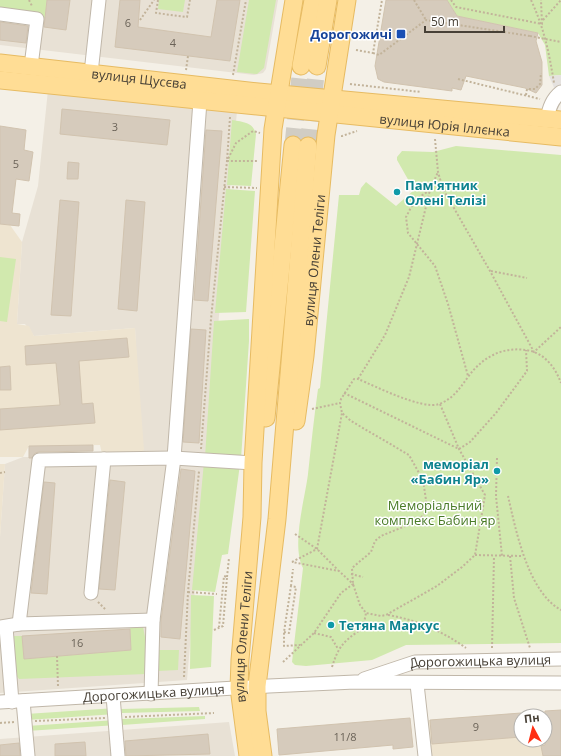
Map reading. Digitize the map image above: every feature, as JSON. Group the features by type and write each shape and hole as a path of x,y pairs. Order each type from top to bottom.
{"main road":[{"name":"вулиця Олени Теліги","path":"248,756 239,688 240,660 252,517 253,463 273,129 294,0"},
{"path":"313,0 309,66 328,0"},
{"name":"вулиця Олени Теліги","path":"277,519 302,391 330,105 347,0"},
{"name":"вулиця Щусєва","path":"0,63 90,73 277,100"},
{"name":"вулиця Щусєва","path":"0,80 200,101 277,100"},
{"path":"277,100 330,105"},
{"name":"вулиця Юрія Іллєнка","path":"330,105 554,120"},
{"name":"вулиця Юрія Іллєнка","path":"330,105 561,137"},
{"name":"вулиця Олени Теліги","path":"252,517 261,462 300,145 277,519 257,686 262,756"}],"street":[{"path":"90,73 99,0"},
{"path":"0,14 37,19 31,66"},
{"path":"554,120 549,107 554,99 557,89"},
{"path":"151,694 153,620 174,458 200,101"},
{"path":"28,756 12,702 8,626 38,460 174,458 253,463"},
{"path":"91,593 104,459"},
{"path":"8,626 153,620"},
{"name":"Дорогожицька вулиця","path":"355,682 415,662 561,659"},
{"name":"Дорогожицька вулиця","path":"12,702 257,686 355,682 417,684 561,683"},
{"path":"417,684 425,756"},
{"path":"113,696 118,756"}],"path":[{"path":"140,20 154,0"},
{"path":"158,0 156,13 187,17 190,0"},
{"path":"233,75 246,0"},
{"path":"373,53 382,0"},
{"path":"414,0 426,20"},
{"path":"451,0 456,7 542,24"},
{"path":"531,0 542,24 557,89"},
{"path":"541,0 542,24"},
{"path":"542,20 561,0"},
{"path":"356,50 379,55 426,20 561,42"},
{"path":"186,70 188,56"},
{"path":"526,95 527,89 535,89 540,84 541,73"},
{"path":"458,79 543,100"},
{"path":"184,677 188,592 200,460 210,319 227,161 230,116"},
{"path":"227,161 236,142 253,131 261,133"},
{"path":"342,137 355,131"},
{"path":"436,139 438,172 448,200 490,271 534,352"},
{"path":"227,161 258,161"},
{"path":"317,549 342,413 340,403 344,393 354,379 358,379 386,336 409,277 430,190 438,172"},
{"path":"224,186 257,188"},
{"path":"430,190 415,200 406,217 408,234 435,266 448,304 468,376"},
{"path":"490,271 527,278"},
{"path":"534,352 561,327"},
{"path":"358,379 398,396 428,404 440,404 454,395 468,376 490,355 508,349 534,352 552,365 561,383"},
{"path":"459,450 470,442 496,413 527,371 526,350"},
{"path":"344,393 459,450"},
{"path":"312,409 340,403"},
{"path":"386,615 437,586 462,568 475,555 485,495 459,450 440,404"},
{"path":"342,413 351,421 409,456 424,480 426,500 425,513 418,521 381,536 375,541 368,555 355,564 352,568 353,584 360,605 366,613 376,616 386,615 406,618 428,627 466,648"},
{"path":"497,458 496,496 502,556"},
{"path":"0,473 5,472"},
{"path":"508,496 522,556 551,604 561,610"},
{"path":"295,534 317,549 353,584"},
{"path":"317,549 292,562 339,571"},
{"path":"475,555 522,556"},
{"path":"492,648 494,556"},
{"path":"510,556 514,598 530,648"},
{"path":"214,630 223,626 229,558"},
{"path":"293,569 284,632 284,646 300,645"},
{"path":"352,574 363,577"},
{"path":"283,662 314,633 341,594 353,584"},
{"path":"284,632 290,633 296,587 291,586"},
{"path":"188,592 217,594"},
{"path":"91,593 116,622"},
{"path":"332,667 338,649 348,638 362,628 366,613"},
{"path":"314,633 331,637 338,649"},
{"path":"57,656 58,686"}],"shaded area":[{"path":"0,0 278,0 266,69 263,73 254,75 0,45"},
{"path":"561,75 561,101 560,101 549,76"},
{"path":"48,90 237,111 187,680 0,693 0,537 5,464 23,457 94,457 102,454 141,452 135,328 34,336 25,324 17,324 22,242 38,186"},
{"path":"0,224 10,225 22,242 17,324 29,326 34,336 135,328 144,450 141,452 102,454 100,445 29,446 23,457 0,457"},
{"path":"0,464 5,464 0,538"},
{"path":"561,710 561,756 421,756 417,721 513,714 513,748 553,748 553,711"},
{"path":"229,722 235,756 0,756 0,739"}],"green space":[{"path":"0,0 47,0 45,18 0,12"},
{"path":"159,0 185,0 183,12 158,9"},
{"path":"249,0 276,0 264,68 257,74 237,72"},
{"path":"447,0 561,0 561,75 549,76 545,45 538,33 457,16"},
{"path":"232,120 244,122 253,127 255,130 256,134 251,186 227,185"},
{"name":"Меморіальний комплекс Бабин яр","path":"456,146 561,155 561,643 406,645 372,660 306,666 295,665 292,662 303,568 298,547 300,522 308,474 318,389 320,388 339,195 359,195 361,188 366,182 396,206 414,190 397,160 397,157 402,151 433,152"},
{"path":"226,189 255,191 246,312 215,313"},
{"path":"0,257 16,259 7,322 0,321"},
{"path":"249,319 249,341 241,459 205,457 214,321"},
{"path":"204,462 240,464 228,554 222,555 215,592 192,590"},
{"path":"191,595 214,596 211,667 190,669"},
{"path":"143,627 148,652 146,674 19,679 16,675 14,636 22,636 24,659 131,650 130,628"},
{"path":"158,650 179,650 178,670 158,671"},
{"path":"199,707 200,711 122,713 121,709"},
{"path":"116,708 116,714 27,720 26,714"},
{"path":"205,716 205,719 122,725 122,719"},
{"path":"116,720 117,725 27,731 27,726"}],"building":[{"path":"47,0 70,0 66,30 44,27"},
{"path":"120,0 140,0 138,27 211,37 217,0 240,0 230,61 115,47"},
{"name":"Дорогожичі","path":"386,0 447,0 457,16 538,33 536,41 542,62 542,85 536,93 525,88 466,76 461,90 452,88 452,91 384,82 378,79 375,66"},
{"path":"0,22 28,26 26,43 0,40"},
{"path":"62,109 170,120 167,145 60,134"},
{"path":"0,126 26,130 24,150 33,152 29,181 16,179 12,213 20,214 19,226 0,224"},
{"path":"206,130 222,131 208,301 194,300"},
{"path":"68,162 79,163 78,179 67,179"},
{"path":"60,200 79,202 71,316 51,315"},
{"path":"126,200 145,202 137,311 118,309"},
{"path":"191,329 206,330 199,443 183,442"},
{"path":"127,338 129,357 79,361 82,404 93,403 95,423 0,430 0,409 60,405 56,363 26,365 25,346"},
{"path":"10,366 11,390 0,390 0,367"},
{"path":"93,445 93,451 39,452 35,453 32,458 29,458 29,446"},
{"path":"181,469 195,471 180,639 161,637 161,621"},
{"path":"110,480 125,482 115,590 99,589"},
{"path":"44,482 55,483 47,594 31,593"},
{"path":"130,629 131,650 24,659 22,636"},
{"path":"553,710 561,710 561,756 543,756 541,748 553,748"},
{"path":"513,714 513,738 432,744 430,720"},
{"path":"410,718 413,747 393,749 393,745 279,755 277,729"},
{"path":"208,734 210,754 126,756 125,741"},
{"path":"85,742 86,756 55,756 55,744"},
{"path":"19,743 20,756 0,756 0,745"}],"tunnel":[{"path":"293,145 301,66"},
{"path":"308,146 317,66"}],"place":[{"name":"Дорогожичі","path":"401,34"},
{"name":"Пам'ятник Олені Телізі","path":"397,192"},
{"name":"меморіал «Бабин Яр»","path":"497,471"},
{"name":"Тетяна Маркус","path":"331,625"}]}
